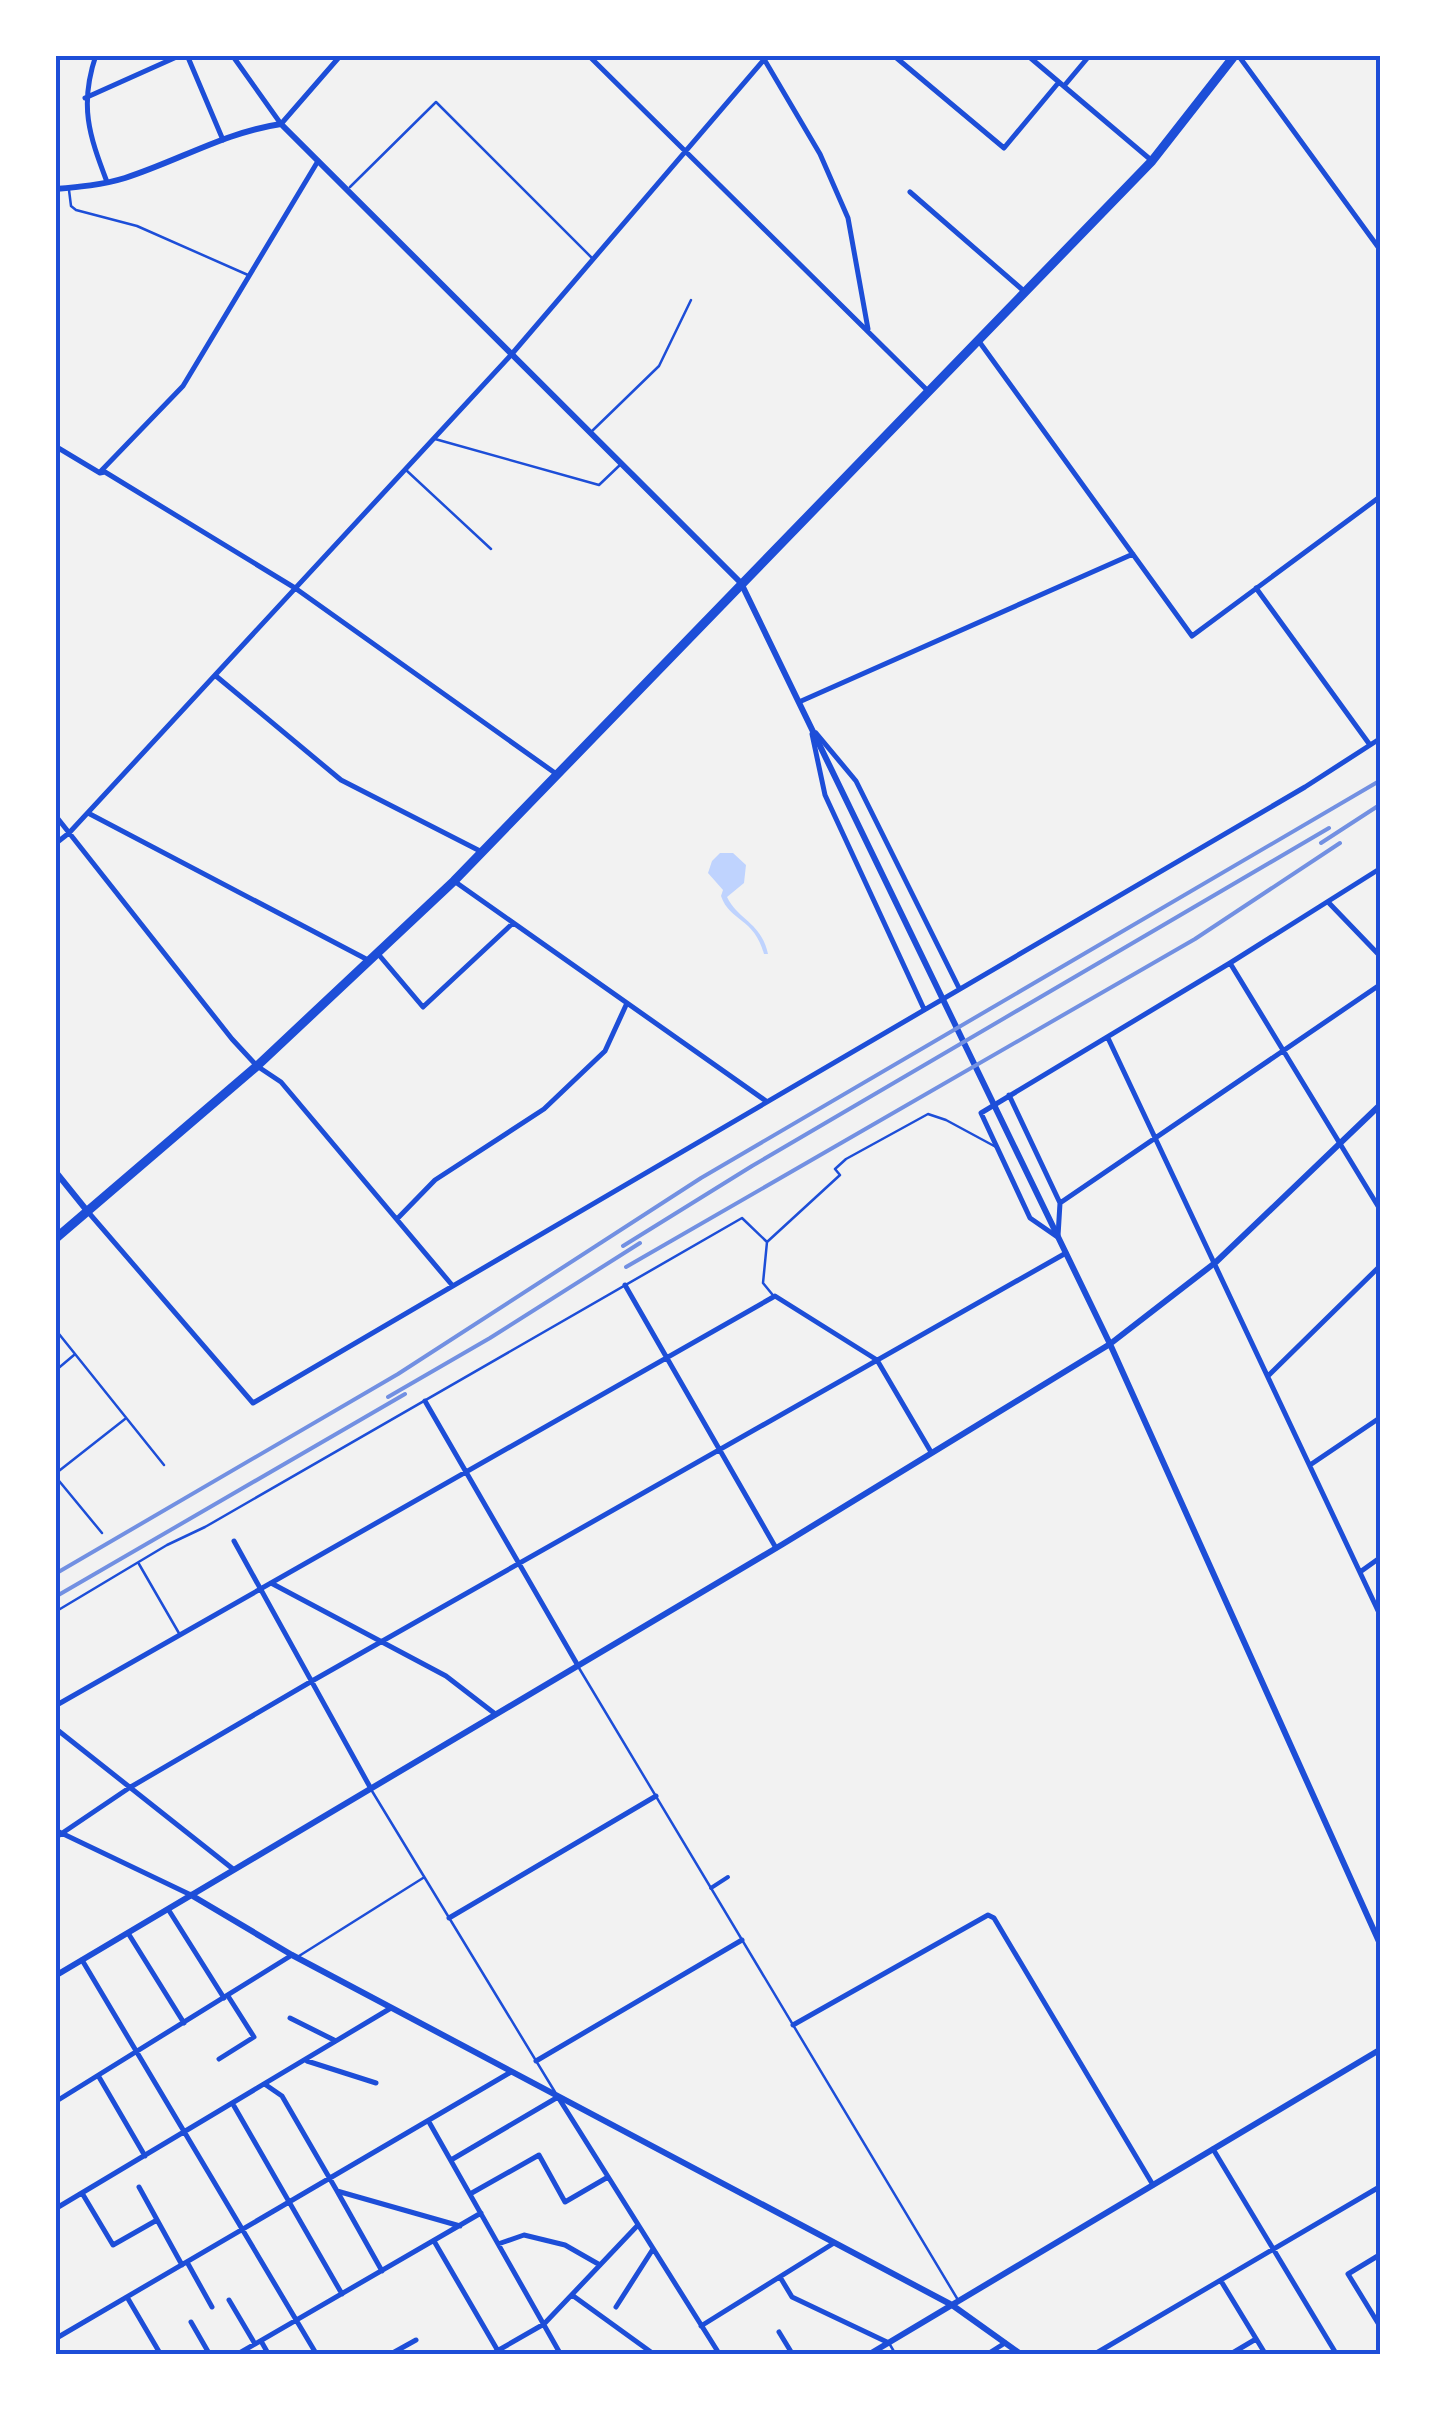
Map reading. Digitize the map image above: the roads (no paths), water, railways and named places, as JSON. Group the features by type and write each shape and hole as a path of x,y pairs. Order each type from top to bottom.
{"main road":[{"path":"55,1239 257,1066 483,852 1152,161 1237,55"}],"street":[{"path":"96,55 85,98 90,136 108,182"},
{"path":"85,98 184,55 223,140"},
{"path":"232,55 281,124 741,583 1110,1344 1381,1946"},
{"path":"55,189 108,182 254,128 281,124 341,55"},
{"path":"588,55 928,391"},
{"path":"893,55 1004,148 1090,55"},
{"path":"1028,55 1152,161"},
{"path":"1237,55 1380,248"},
{"path":"55,844 88,813 511,354 766,57 820,154 848,218 868,332"},
{"path":"100,473 183,386 318,161"},
{"path":"910,192 1024,292"},
{"path":"978,340 1192,636 1381,496"},
{"path":"55,446 296,588 558,775"},
{"path":"799,702 1133,554"},
{"path":"1256,588 1370,745"},
{"path":"215,675 349,786 483,852"},
{"path":"810,726 856,780 959,988"},
{"path":"810,726 825,795 924,1009"},
{"path":"55,1171 253,1403 1305,787 1381,738"},
{"path":"88,813 375,958 423,1007 513,922"},
{"path":"55,815 232,1039 257,1066 281,1082 452,1285"},
{"path":"1058,1236 1030,1218 981,1113 1381,868"},
{"path":"454,881 766,1101"},
{"path":"1329,903 1381,957"},
{"path":"1230,964 1381,1211"},
{"path":"1060,1204 1381,984"},
{"path":"397,1220 435,1180 504,1138 556,1098 605,1051 626,1003"},
{"path":"1108,1038 1381,1617"},
{"path":"1010,1096 1060,1204 1058,1236"},
{"path":"55,1976 776,1548 1110,1344 1216,1262 1381,1104"},
{"path":"55,1838 129,1788 1066,1252"},
{"path":"1268,1375 1381,1265"},
{"path":"625,1285 776,1548"},
{"path":"55,1706 774,1297 878,1360 930,1452"},
{"path":"424,1400 577,1664"},
{"path":"1310,1465 1381,1417"},
{"path":"234,1541 370,1787"},
{"path":"1360,1572 1381,1557"},
{"path":"271,1583 446,1676 494,1713"},
{"path":"55,1728 234,1870"},
{"path":"449,1918 656,1796"},
{"path":"55,1830 191,1895 390,2008 955,2303 1022,2355"},
{"path":"711,1888 728,1877"},
{"path":"168,1909 254,2037 219,2059"},
{"path":"793,2025 988,1915 994,1918 1154,2185"},
{"path":"128,1932 184,2023"},
{"path":"536,2061 742,1940"},
{"path":"55,2102 294,1956"},
{"path":"82,1960 317,2355"},
{"path":"55,2209 390,2008"},
{"path":"290,2018 336,2040"},
{"path":"868,2355 1381,2049"},
{"path":"307,2061 376,2083"},
{"path":"55,2339 511,2072"},
{"path":"98,2076 144,2156"},
{"path":"266,2085 282,2096 382,2271"},
{"path":"451,2160 558,2097"},
{"path":"558,2097 720,2355"},
{"path":"234,2104 342,2294"},
{"path":"429,2122 562,2355"},
{"path":"1213,2149 1337,2355"},
{"path":"470,2194 539,2156 565,2202 608,2177"},
{"path":"1093,2355 1381,2186"},
{"path":"139,2187 212,2307"},
{"path":"337,2190 460,2226"},
{"path":"82,2193 114,2245 157,2220"},
{"path":"236,2355 481,2214"},
{"path":"490,2355 544,2324 638,2225"},
{"path":"498,2244 524,2235 565,2245 600,2265"},
{"path":"434,2241 498,2351"},
{"path":"702,2326 834,2243"},
{"path":"616,2307 653,2248"},
{"path":"1381,2254 1348,2274 1381,2328"},
{"path":"780,2277 792,2297 889,2343"},
{"path":"1220,2280 1266,2355"},
{"path":"572,2295 655,2355"},
{"path":"126,2298 161,2355"},
{"path":"229,2300 269,2355"},
{"path":"191,2322 210,2355"},
{"path":"779,2332 793,2355"},
{"path":"1229,2355 1256,2339"},
{"path":"389,2355 416,2340"},
{"path":"986,2355 1005,2343"}],"lane":[{"path":"347,190 436,102 593,259"},
{"path":"68,188 71,206 76,210 136,226 249,275"},
{"path":"590,433 659,366 691,300"},
{"path":"433,439 599,485 620,464"},
{"path":"405,470 491,549"},
{"path":"774,1297 763,1283 767,1242 840,1175 835,1169 846,1159 928,1114 997,1148"},
{"path":"55,1612 742,1218 767,1242"},
{"path":"55,1329 164,1466"},
{"path":"55,1371 76,1354"},
{"path":"102,1533 55,1475 126,1418"},
{"path":"138,1562 181,1636"},
{"path":"577,1664 955,2303"},
{"path":"370,1787 558,2097"},
{"path":"294,1956 425,1878"},
{"path":"889,2343 896,2355"}],"water":[{"path":"720,853 733,853 746,865 744,883 727,897 755,928 768,954 764,954 748,926 730,911 721,896 723,890 708,873"}],"railway":[{"path":"55,1574 398,1374 701,1178 1381,780"},
{"path":"1321,843 1381,804"},
{"path":"623,1246 752,1166 1329,828"},
{"path":"626,1267 1195,939 1340,843"},
{"path":"388,1397 640,1243"},
{"path":"55,1597 405,1394"}]}
